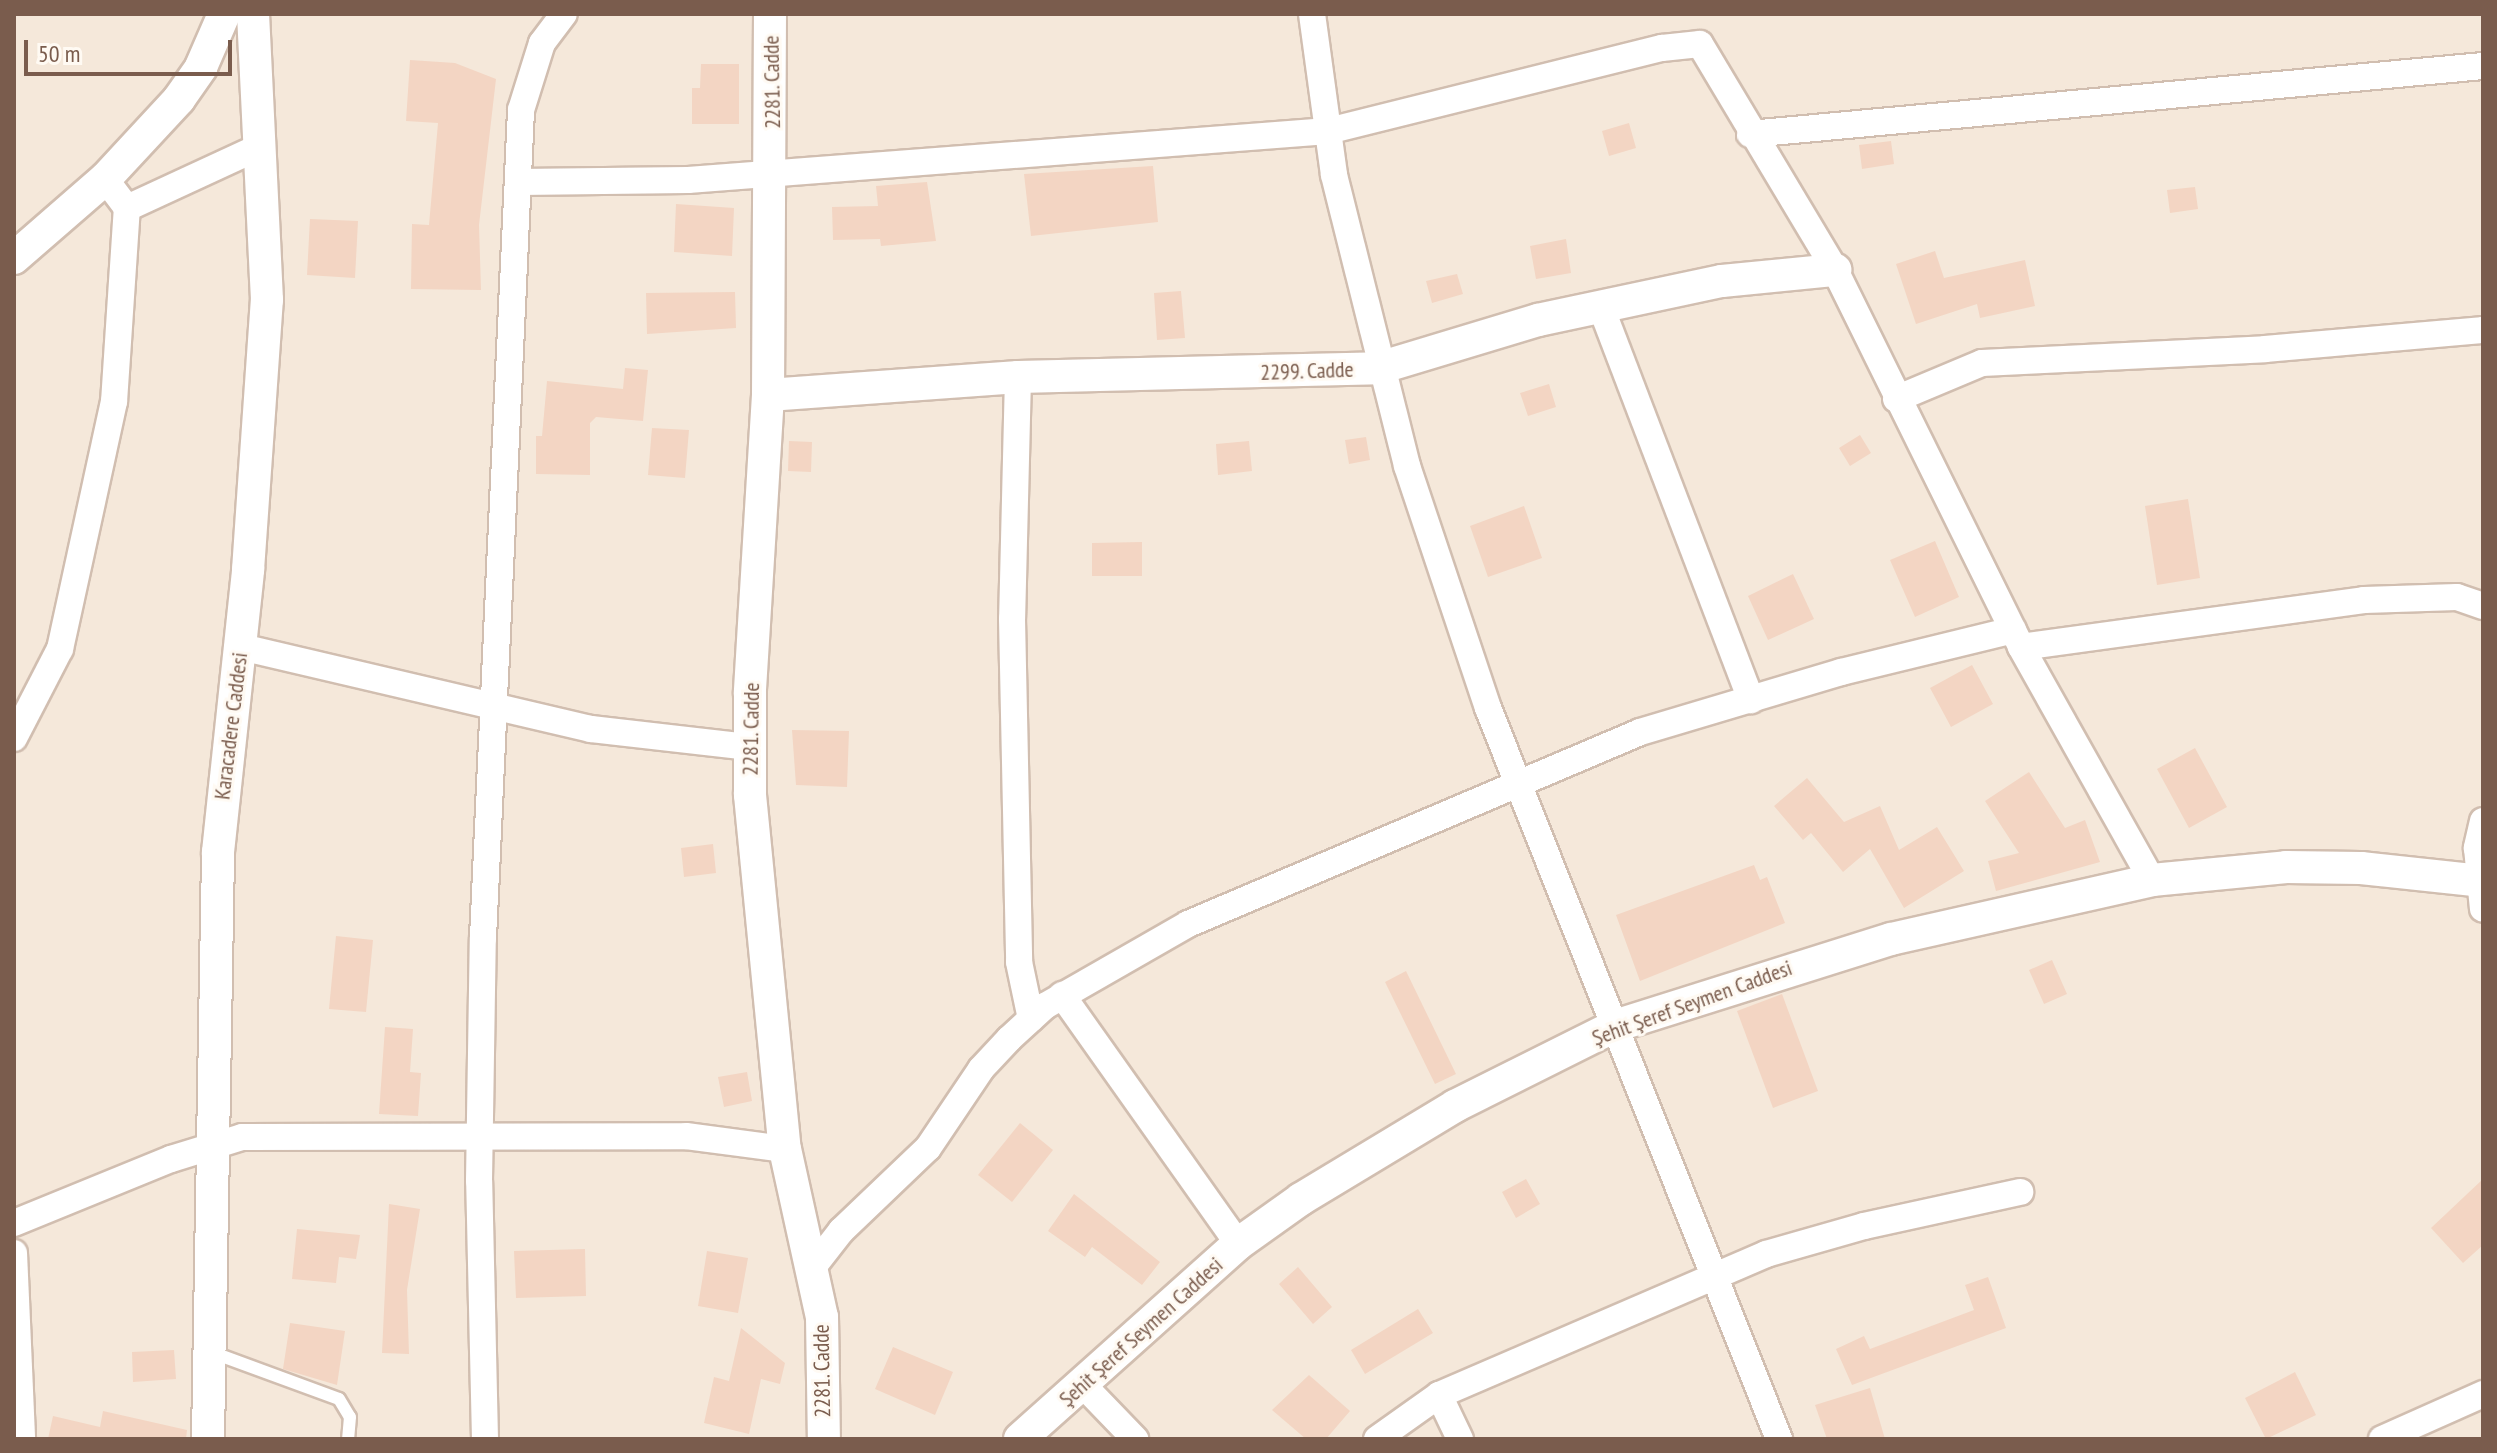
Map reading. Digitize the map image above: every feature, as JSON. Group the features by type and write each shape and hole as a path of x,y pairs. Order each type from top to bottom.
{"street":[{"path":"14,258 105,179 179,99 201,67 224,14"},
{"name":"Karacadere Caddesi","path":"208,1439 218,852 241,647 267,300 253,14"},
{"path":"485,1439 480,1134 521,110 530,73 542,43 564,14"},
{"name":"2281. Cadde","path":"770,14 772,174 768,395 750,747 754,863 785,1149 813,1267 825,1358 824,1439"},
{"path":"1312,14 1328,131 1379,368 1412,481 1517,782 1779,1439"},
{"path":"519,182 772,174 1328,131 1662,48 1700,44 1750,134 1835,270 1896,399 2017,638 2152,880"},
{"path":"1750,134 2483,66"},
{"path":"127,208 261,146"},
{"path":"14,738 60,649 114,402 127,208 105,179"},
{"name":"2299. Cadde","path":"768,395 1018,377 1379,368 1512,327 1601,307 1722,281 1835,270"},
{"path":"1601,307 1751,700"},
{"path":"1896,399 1982,363 2265,349 2483,330"},
{"path":"1018,377 1013,651 1019,962 1031,1019"},
{"path":"813,1267 841,1231 928,1148 981,1069 1031,1019 1062,995 1188,924 1640,732 1751,700 2017,638 2364,600 2457,597 2483,606"},
{"path":"241,647 591,729 750,747"},
{"path":"2482,890 2477,848 2483,821"},
{"name":"Şehit Şeref Seymen Caddesi","path":"1020,1439 1084,1386 1238,1244 1390,1143 1615,1026 1752,979 1891,939 2152,880 2286,867 2361,868 2482,890"},
{"path":"1062,995 1238,1244"},
{"path":"14,1223 215,1143 267,1135 686,1136 785,1149"},
{"path":"1377,1439 1439,1395 1714,1274 1864,1226 2020,1192"},
{"path":"14,1253 22,1439"},
{"path":"1084,1386 1135,1439"},
{"path":"2382,1439 2483,1394"},
{"path":"1439,1395 1460,1439"}],"lane":[{"path":"208,1350 339,1399 350,1417 348,1439"}],"shaded area":[{"path":"14,14 2483,14 2483,1439 14,1439"}],"building":[{"path":"410,60 455,63 496,79 479,225 481,290 411,289 412,224 429,225 438,123 406,121"},
{"path":"701,64 739,64 739,124 692,124 692,88 700,88"},
{"path":"1629,123 1636,148 1609,156 1602,131"},
{"path":"1891,141 1894,164 1862,169 1859,145"},
{"path":"1153,166 1158,222 1031,236 1024,174"},
{"path":"927,182 936,241 881,246 880,239 833,240 832,207 878,206 876,186"},
{"path":"2195,187 2198,209 2170,213 2167,190"},
{"path":"676,204 734,208 732,256 674,252"},
{"path":"310,219 358,221 355,278 307,275"},
{"path":"1566,239 1571,273 1536,279 1530,246"},
{"path":"1935,251 1944,278 2025,260 2035,306 1980,318 1977,304 1916,324 1896,264"},
{"path":"1457,274 1463,294 1432,303 1426,281"},
{"path":"1181,291 1185,338 1157,340 1154,293"},
{"path":"735,292 736,328 647,334 646,293"},
{"path":"625,368 648,370 643,421 596,417 590,423 590,475 536,474 536,436 542,436 547,381 623,389"},
{"path":"1549,384 1556,407 1528,416 1520,393"},
{"path":"652,428 689,430 685,478 648,475"},
{"path":"1860,435 1871,453 1850,466 1839,448"},
{"path":"1366,437 1370,460 1349,464 1345,440"},
{"path":"789,441 812,442 811,472 788,471"},
{"path":"1249,441 1252,471 1218,475 1216,444"},
{"path":"2188,499 2200,578 2157,585 2145,506"},
{"path":"1524,506 1542,558 1488,577 1470,526"},
{"path":"1935,541 1959,597 1915,617 1890,560"},
{"path":"1142,542 1142,576 1092,576 1092,543"},
{"path":"1793,574 1814,619 1768,640 1748,596"},
{"path":"1972,665 1993,704 1951,727 1930,688"},
{"path":"792,730 849,731 847,787 796,785"},
{"path":"2195,748 2227,807 2189,828 2157,769"},
{"path":"2029,772 2065,828 2085,820 2100,862 1996,891 1988,861 2019,853 1985,801"},
{"path":"1807,778 1844,822 1880,806 1899,850 1937,827 1964,871 1904,908 1870,849 1843,872 1811,833 1803,840 1774,806"},
{"path":"713,844 716,873 684,877 681,848"},
{"path":"1754,865 1760,880 1767,877 1785,923 1640,981 1616,915"},
{"path":"336,936 373,940 366,1012 329,1009"},
{"path":"2052,960 2067,994 2044,1004 2029,970"},
{"path":"1406,971 1456,1074 1435,1084 1385,982"},
{"path":"1782,994 1818,1091 1773,1108 1737,1011"},
{"path":"385,1027 413,1029 410,1072 421,1073 418,1116 379,1114"},
{"path":"747,1072 752,1101 724,1107 718,1077"},
{"path":"1020,1123 1053,1150 1012,1202 978,1175"},
{"path":"1526,1179 1540,1204 1516,1218 1502,1192"},
{"path":"2483,1179 2483,1245 2463,1263 2431,1228"},
{"path":"1074,1194 1160,1262 1142,1285 1092,1247 1085,1257 1048,1231"},
{"path":"389,1204 420,1209 407,1290 409,1354 382,1353"},
{"path":"297,1229 360,1235 356,1259 339,1257 336,1283 292,1279"},
{"path":"585,1249 586,1296 516,1298 514,1251"},
{"path":"707,1251 748,1258 738,1313 698,1306"},
{"path":"1298,1267 1332,1307 1313,1324 1279,1284"},
{"path":"1988,1277 2006,1328 1852,1385 1836,1349 1864,1336 1870,1349 1974,1310 1965,1285"},
{"path":"1418,1309 1433,1333 1365,1374 1351,1350"},
{"path":"290,1323 345,1331 337,1385 283,1369"},
{"path":"741,1328 785,1363 780,1384 761,1379 749,1434 704,1423 714,1377 729,1381"},
{"path":"893,1347 953,1372 935,1415 875,1389"},
{"path":"174,1350 176,1379 133,1382 132,1352"},
{"path":"2295,1372 2316,1415 2266,1439 2245,1398"},
{"path":"1309,1375 1350,1411 1326,1439 1306,1439 1272,1410"},
{"path":"1870,1388 1885,1439 1827,1439 1815,1405"},
{"path":"103,1411 187,1430 186,1439 48,1439 53,1416 100,1427"}]}
